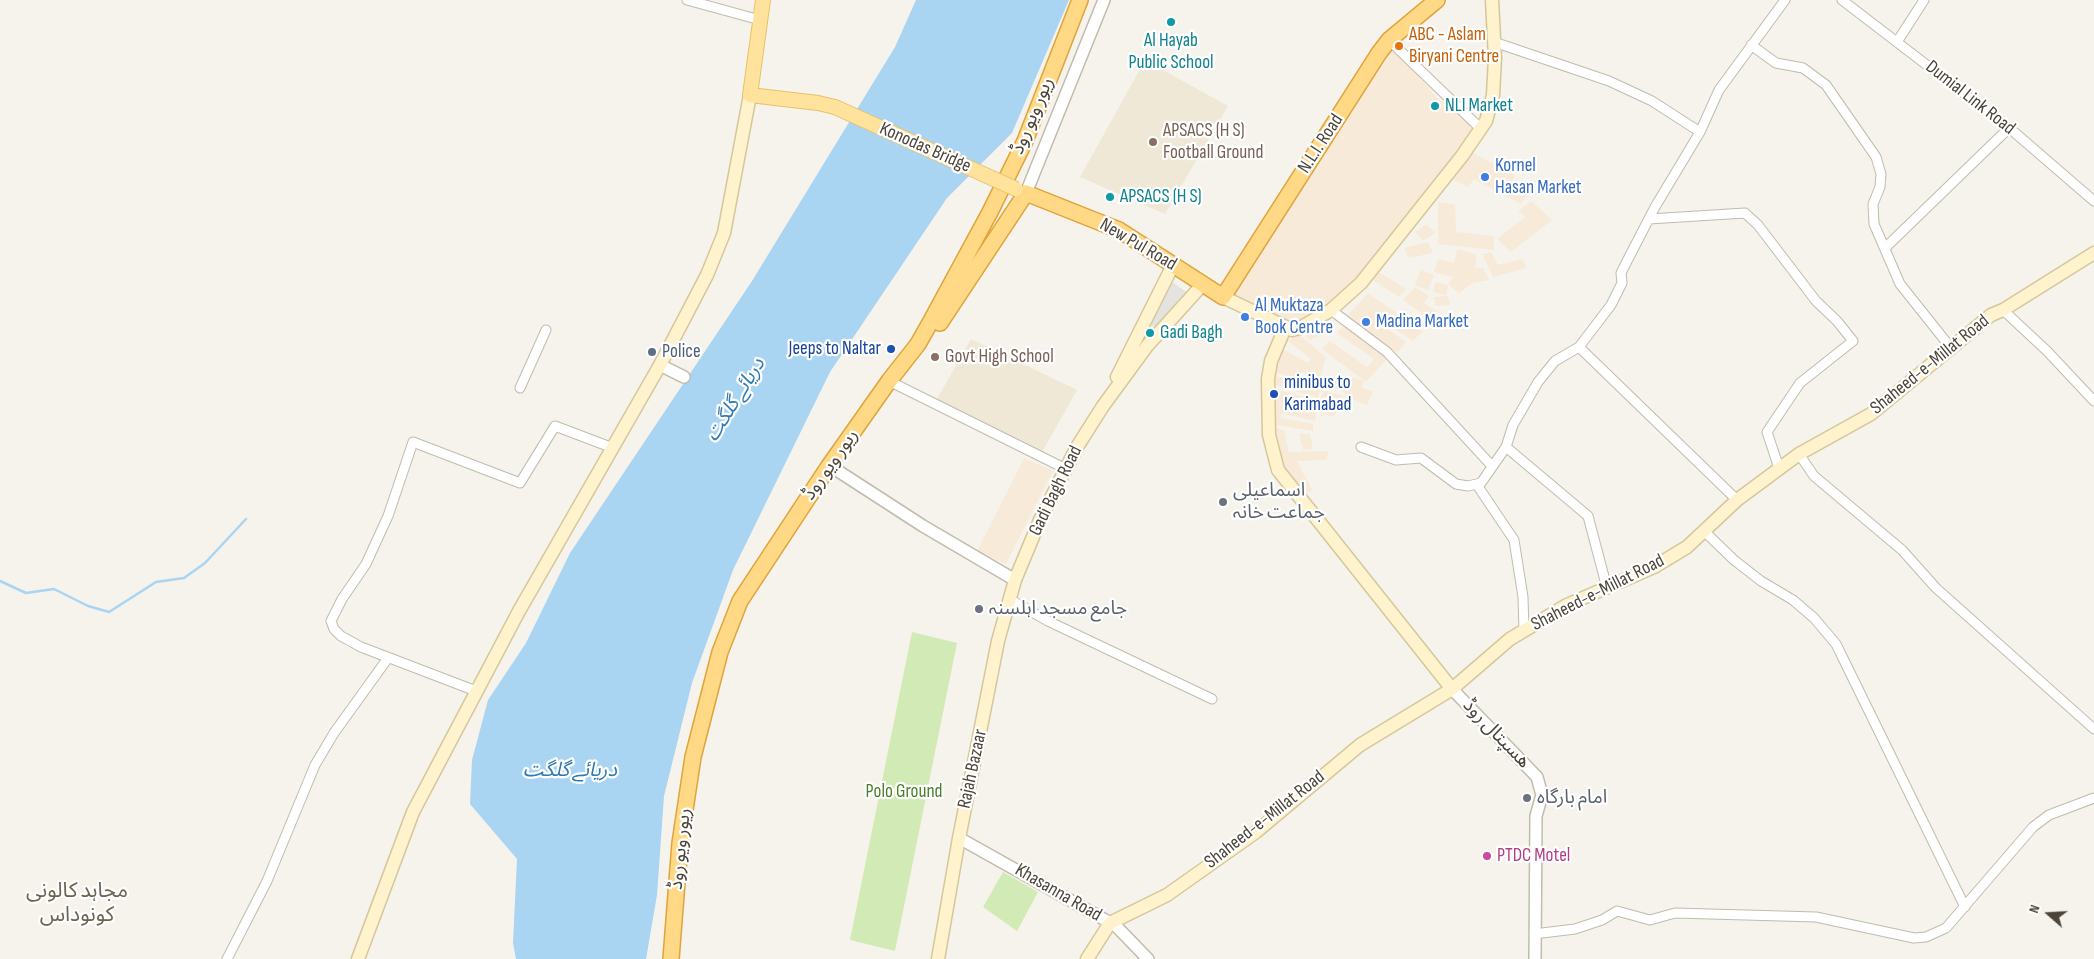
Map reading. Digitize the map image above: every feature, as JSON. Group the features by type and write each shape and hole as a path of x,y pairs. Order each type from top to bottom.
{"highway":[{"name":"ریور ویو روڈ","path":"671,959 680,843 693,757 720,652 740,601 889,380 918,344 990,212 1025,141 1080,0"},
{"name":"N.L.I. Road","path":"1224,297 1389,40 1435,2"},
{"path":"918,344 928,338 935,330 1021,191"},
{"name":"New Pul Road","path":"1021,191 1104,223 1224,297"}],"main road":[{"path":"358,959 413,812 519,611 660,365 707,276 724,233 750,95 763,0"},
{"path":"1224,297 1285,328 1300,328 1331,310 1361,283 1481,129 1489,113 1493,95 1494,42 1492,0"},
{"name":"Konodas Bridge","path":"750,95 818,103 835,108 1021,191"},
{"name":"Shaheed-e-Millat Road","path":"1110,923 1167,894 1256,832 1360,745 1452,689 1510,639 1567,605 1654,567 1687,547 1737,500 1779,468 1799,454 1871,414 1991,315 2003,310 2094,253"},
{"name":"Gadi Bagh Road","path":"1103,406 1173,265"},
{"name":"Gadi Bagh Road","path":"1015,580 1064,468 1103,406 1148,346 1203,284"},
{"path":"1285,328 1271,360 1268,379 1269,435 1278,470 1452,689"},
{"path":"1136,339 1148,346"},
{"name":"Rajah Bazaar","path":"938,959 959,838 998,641 1015,580"},
{"path":"1087,959 1110,923"}],"street":[{"path":"687,0 760,20"},
{"path":"1021,191 1104,0"},
{"path":"1361,447 1396,460 1421,458 1456,484 1468,486 1481,483 1491,465 1506,447 1513,426 1538,382 1554,361 1579,347 1618,292 1621,273 1649,219 1700,132 1719,90 1748,54 1751,45 1785,0"},
{"name":"Dumial Link Road","path":"1842,0 2009,128 2094,201"},
{"path":"1896,42 1924,0"},
{"path":"1389,40 1481,129"},
{"path":"1494,42 1609,81 1652,101 1700,132"},
{"path":"1751,45 1776,63 1803,68 1826,85 1876,157 1881,174 1880,187 1873,204 1874,224 1900,284 1951,348"},
{"path":"1885,248 2009,128"},
{"path":"1649,219 1745,214 1758,225 1816,301 1837,321 1853,341 1800,383 1767,432 1779,468"},
{"path":"1331,310 1387,352 1491,465"},
{"path":"2003,310 2047,351 2093,399"},
{"path":"520,388 546,330"},
{"path":"1579,347 1737,500"},
{"path":"660,365 684,377"},
{"path":"889,380 1064,468"},
{"path":"476,691 388,658 341,636 334,629 331,621 346,593 366,564 388,516 413,442 520,483 555,426 613,448"},
{"path":"1506,447 1588,516 1607,588"},
{"path":"1799,454 1814,476 1902,550 1936,588 2094,729"},
{"path":"838,471 924,526 1015,580"},
{"path":"1477,485 1514,540 1523,597 1524,631"},
{"path":"1704,531 1734,560 1793,600 1814,618 1836,644 1965,907"},
{"path":"1009,599 1048,621 1212,700"},
{"path":"227,959 267,881 315,765 334,733 388,658"},
{"name":"ھسپتال روڈ","path":"1452,689 1537,777 1542,795 1536,816 1535,959"},
{"path":"1534,934 1575,929 1602,920 1617,912 1650,920 1675,913 1816,916 1914,938 1938,934 1965,907 2033,827 2049,815 2094,798"},
{"name":"Khasanna Road","path":"959,838 1110,923 1148,959"}],"shaded area":[{"name":"NLI Market","path":"1389,40 1435,96 1481,129 1353,292 1300,328 1224,298"},
{"name":"APSACS (H S) Football Ground","path":"1145,60 1228,106 1165,214 1080,177"},
{"name":"Kornel Hasan Market","path":"1471,152 1515,175 1511,183 1528,192 1521,204 1474,179 1468,187 1454,180"},
{"name":"Kornel Hasan Market","path":"1531,201 1552,220 1511,252 1497,239 1525,217 1518,211"},
{"name":"Kornel Hasan Market","path":"1438,202 1455,204 1456,232 1494,236 1494,250 1438,244"},
{"path":"1427,224 1435,233 1423,241 1415,232"},
{"path":"1428,242 1433,253 1409,258 1404,248"},
{"path":"1457,249 1477,255 1475,268 1483,268 1489,280 1472,283 1459,293 1448,284 1453,277 1434,272 1438,259 1454,263"},
{"name":"Kornel Hasan Market","path":"1491,252 1498,265 1522,259 1527,268 1493,277 1482,254"},
{"path":"1421,270 1434,275 1428,290 1415,285"},
{"path":"1379,272 1406,289 1399,297 1373,280"},
{"path":"1171,281 1189,294 1160,331 1149,323"},
{"path":"1435,282 1448,285 1446,295 1433,292"},
{"path":"1415,287 1429,296 1424,303 1438,312 1431,320 1403,300"},
{"name":"Madina Market","path":"1368,293 1423,331 1413,341 1382,320 1379,323 1406,342 1397,353 1346,317"},
{"path":"1448,296 1450,305 1436,306 1434,297"},
{"name":"Madina Market","path":"1326,323 1331,331 1309,340 1304,332"},
{"name":"Madina Market","path":"1345,325 1389,357 1366,382 1322,349 1330,341 1367,367 1374,359 1337,333"},
{"name":"Madina Market","path":"1298,334 1326,357 1320,377 1301,372 1299,380 1275,372 1281,348 1308,363 1311,359 1288,341"},
{"path":"971,339 1077,390 1040,456 934,404"},
{"path":"1273,375 1320,390 1318,398 1270,383"},
{"name":"Madina Market","path":"1329,375 1350,384 1353,377 1364,381 1361,387 1373,392 1367,405 1353,399 1348,410 1340,407 1346,393 1325,385"},
{"path":"1272,388 1318,401 1315,421 1281,413 1281,418 1313,424 1313,431 1271,424"},
{"path":"1324,390 1343,396 1339,406 1320,400"},
{"path":"1323,404 1337,409 1334,417 1320,413"},
{"path":"1274,428 1284,430 1289,452 1329,451 1326,460 1297,461 1312,490 1303,497 1279,458"},
{"path":"1299,434 1310,434 1313,449 1303,450"},
{"path":"1024,458 1053,471 1006,564 977,551"}],"green space":[{"name":"Polo Ground","path":"912,632 957,643 895,951 850,940"},
{"path":"1003,872 1038,892 1017,931 983,907"}],"water":[{"name":"دریائے گلگت","path":"916,0 1069,0 1012,133 947,198 830,372 733,570 692,683 664,796 657,895 646,959 516,959 513,943 517,859 470,804 472,760 488,700 526,643 570,553 752,281 895,47"}],"waterway":[{"path":"0,581 26,593 54,589 88,606 109,612 156,582 184,578 205,563 246,519"}],"place":[{"name":"Al Hayab Public School","path":"1171,22"},
{"name":"ABC - Aslam Biryani Centre","path":"1399,46"},
{"name":"NLI Market","path":"1435,106"},
{"name":"APSACS (H S) Football Ground","path":"1153,142"},
{"name":"Kornel Hasan Market","path":"1485,177"},
{"name":"APSACS (H S)","path":"1110,197"},
{"name":"Al Muktaza Book Centre","path":"1245,317"},
{"name":"Madina Market","path":"1366,322"},
{"name":"Gadi Bagh","path":"1150,333"},
{"name":"Jeeps to Naltar","path":"891,349"},
{"name":"Police","path":"652,352"},
{"name":"Govt High School","path":"935,357"},
{"name":"minibus to Karimabad","path":"1274,394"},
{"name":"اسماعیلی جماعت خانہ","path":"1223,502"},
{"name":"جامع مسجد اہلسنہ","path":"979,609"},
{"name":"امام بارگاہ","path":"1527,798"},
{"name":"PTDC Motel","path":"1487,856"}],"district":[{"name":"مجاہد کالونی کونوداس","path":"77,904"}]}
